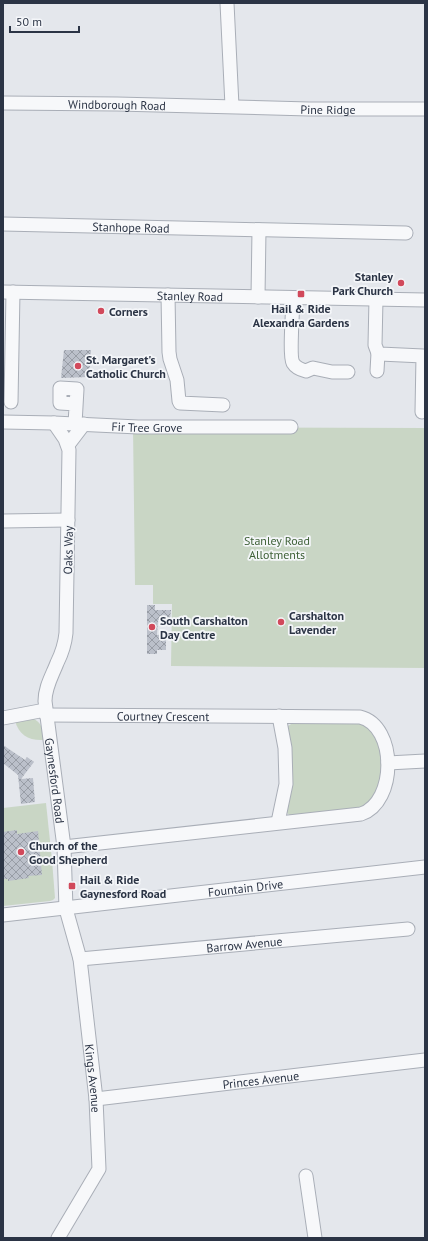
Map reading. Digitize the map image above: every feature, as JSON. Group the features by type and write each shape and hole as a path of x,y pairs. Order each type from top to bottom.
{"street":[{"path":"227,3 232,106"},
{"name":"Windborough Road","path":"3,104 232,106"},
{"name":"Pine Ridge","path":"232,106 309,109 425,109"},
{"name":"Stanhope Road","path":"3,224 406,233"},
{"path":"258,297 259,230"},
{"path":"8,292 11,402"},
{"name":"Stanley Road","path":"8,292 425,300"},
{"path":"168,295 169,352 177,380 179,402 223,405"},
{"path":"293,298 293,363 306,371 313,368 332,372 348,372"},
{"path":"376,299 375,345 378,353 377,371"},
{"path":"378,353 423,356 422,412"},
{"path":"54,423 68,445 80,424 76,404"},
{"name":"Fir Tree Grove","path":"3,422 133,427 291,427"},
{"name":"Oaks Way","path":"61,655 66,633 68,445"},
{"path":"3,521 68,520"},
{"name":"Gaynesford Road","path":"61,655 46,689 44,701 64,847 66,909"},
{"name":"Courtney Crescent","path":"3,718 46,712 354,717 366,719 375,726 379,731 386,750 388,763 387,779 382,794 375,805 361,814 278,822 64,847"},
{"path":"278,822 286,784 285,748 279,716"},
{"path":"388,763 425,761"},
{"name":"Fountain Drive","path":"3,915 425,867"},
{"name":"Kings Avenue","path":"58,1238 99,1169 96,1099 80,959 66,909"},
{"name":"Barrow Avenue","path":"80,959 408,929"},
{"name":"Princes Avenue","path":"96,1099 425,1060"},
{"path":"306,1176 315,1238"}],"green space":[{"name":"Stanley Road Allotments","path":"133,427 425,428 425,668 171,666 172,604 153,604 153,585 135,585"},
{"path":"32,718 40,724 44,740 25,736 19,730 15,721"},
{"path":"296,721 360,721 373,730 384,760 378,793 362,809 291,816 287,813 287,731 288,726"},
{"path":"46,803 55,898 50,901 3,906 3,808"}],"building":[{"path":"64,350 91,350 89,377 61,378"},
{"name":"South Carshalton Day Centre","path":"147,605 155,605 155,610 171,610 170,620 158,620 157,635 166,634 166,650 157,650 157,654 147,654"},
{"path":"3,745 25,760 27,757 34,762 21,779 33,778 35,802 21,804 18,775 3,763"},
{"name":"Church of the Good Shepherd","path":"17,830 17,834 38,831 42,875 28,876 29,878 8,881 8,879 4,879 3,832"}],"place":[{"name":"Stanley Park Church","path":"401,283"},
{"name":"Hail & Ride Alexandra Gardens","path":"301,294"},
{"name":"Corners","path":"101,311"},
{"name":"St. Margaret's Catholic Church","path":"78,366"},
{"name":"Carshalton Lavender","path":"281,622"},
{"name":"South Carshalton Day Centre","path":"152,627"},
{"name":"Church of the Good Shepherd","path":"21,852"},
{"name":"Hail & Ride Gaynesford Road","path":"72,886"}]}
